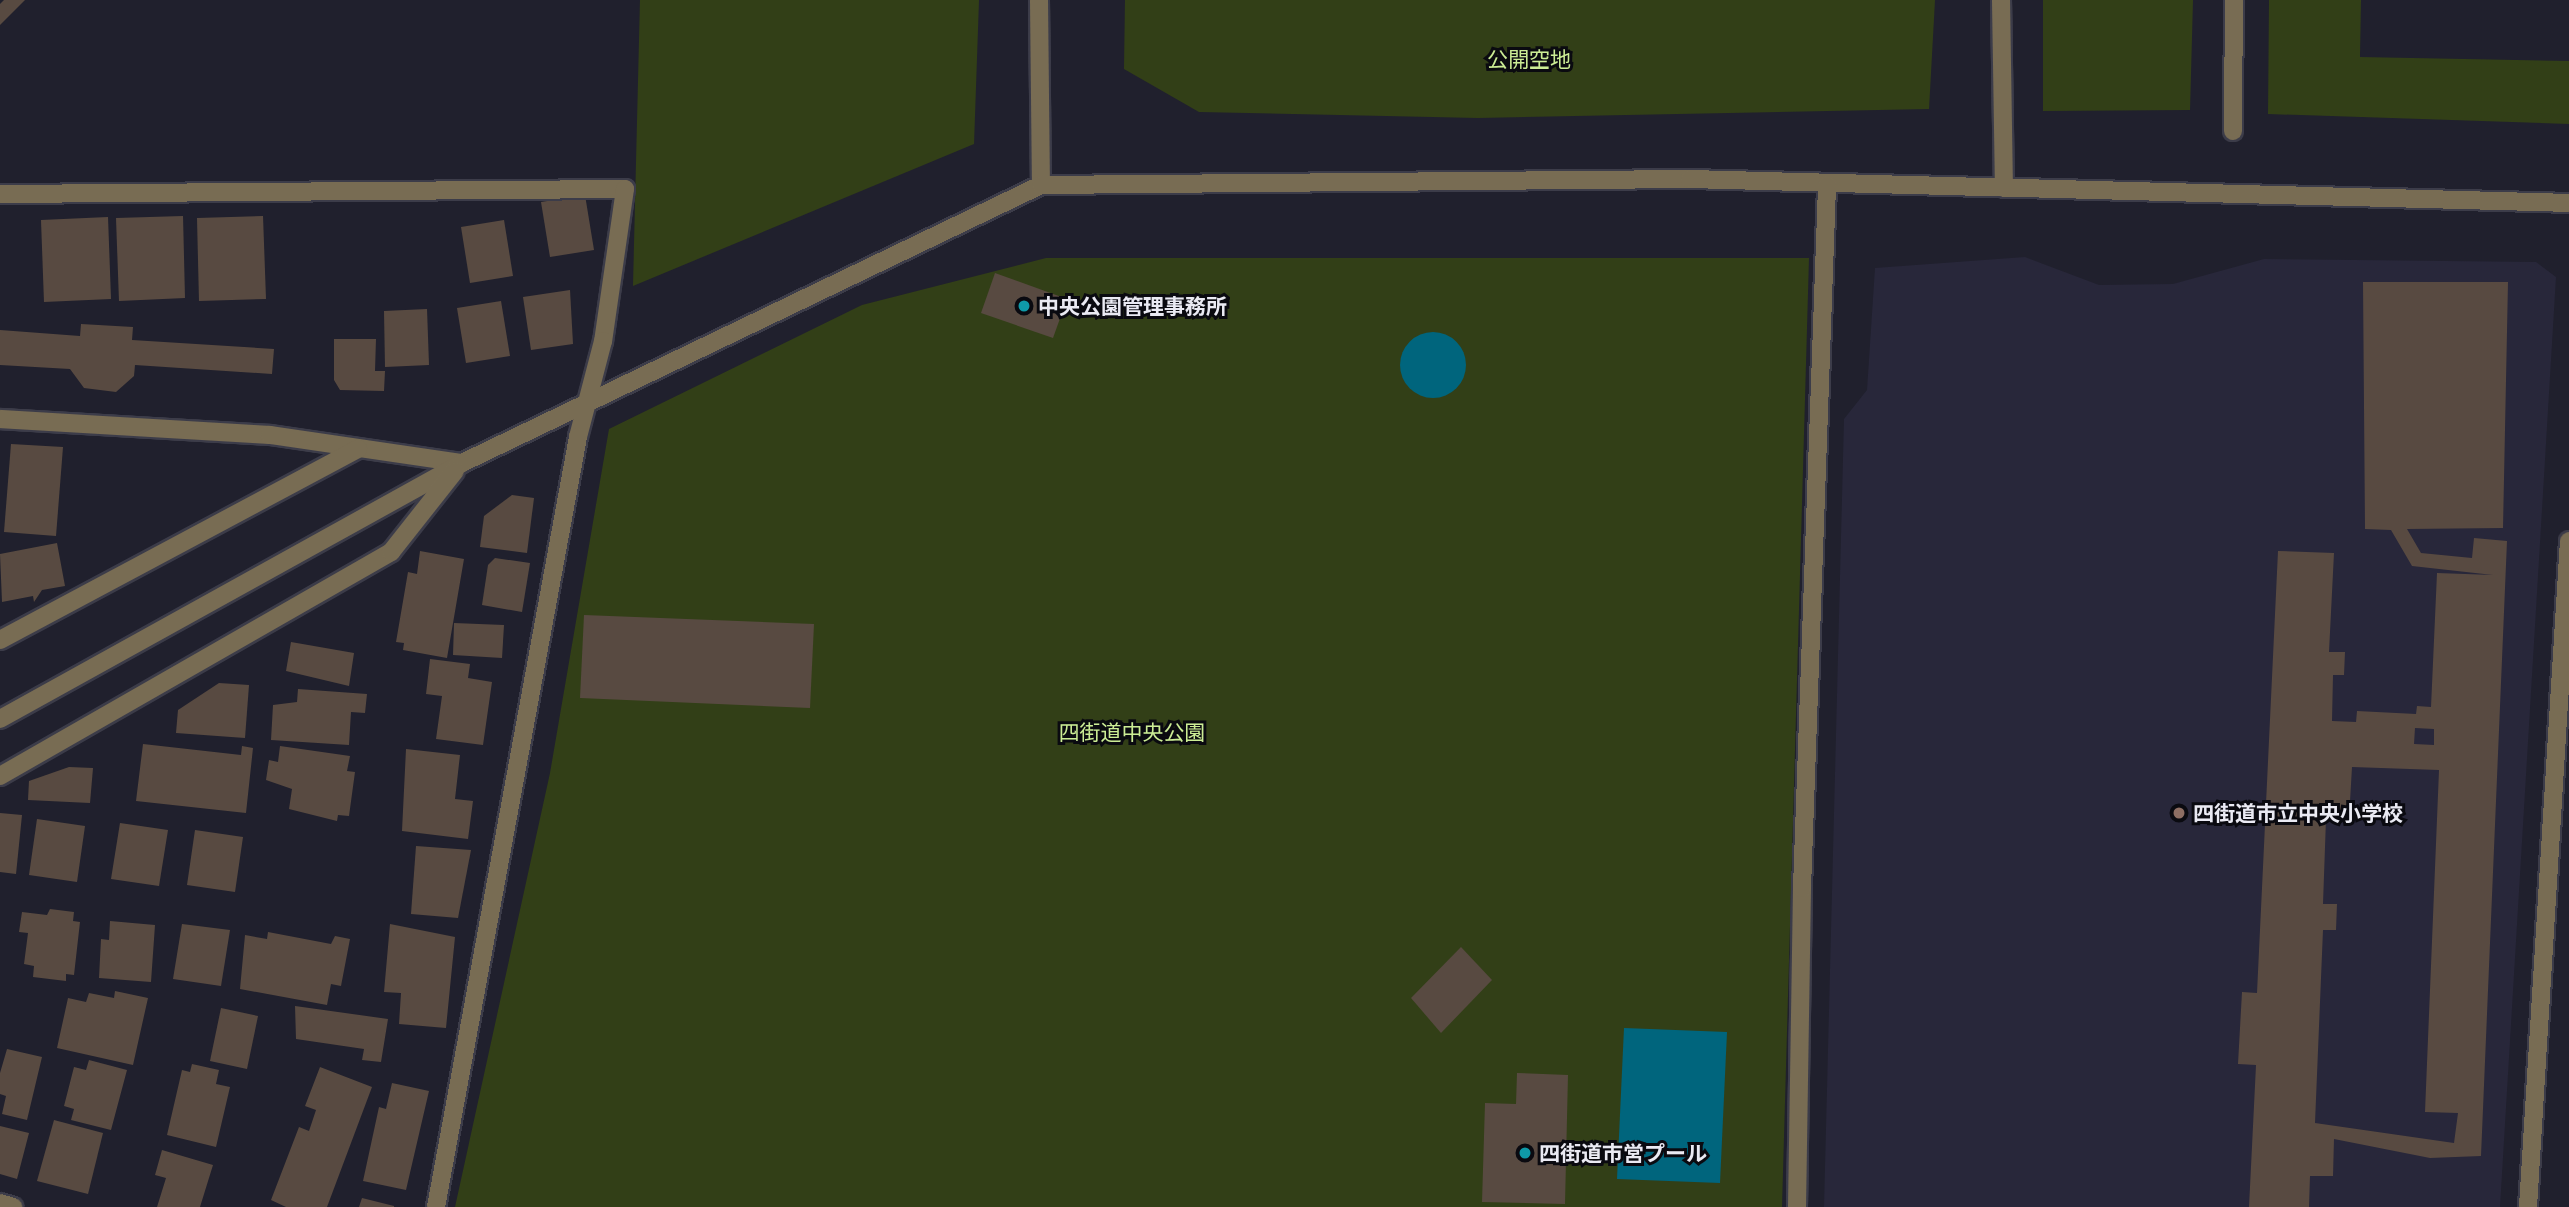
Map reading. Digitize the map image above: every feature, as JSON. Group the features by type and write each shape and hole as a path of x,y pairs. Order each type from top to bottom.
{"street":[{"path":"1039,0 1041,185"},
{"path":"2001,0 2004,188"},
{"path":"2233,131 2234,0"},
{"path":"0,719 462,463 584,408 1041,185 1690,178 1827,185 2569,203"},
{"path":"1797,1207 1827,185"},
{"path":"0,194 625,189 603,341 584,408 436,1207"},
{"path":"0,419 270,435 462,463"},
{"path":"2,636 358,449"},
{"path":"0,776 391,552 462,463"},
{"path":"2528,1207 2569,541"},
{"path":"0,1203 13,1207"}],"shaded area":[{"name":"四街道市立中央小学校","path":"2025,257 2099,285 2173,284 2264,259 2536,262 2556,277 2500,1207 1824,1207 1844,419 1867,390 1875,268"}],"green space":[{"path":"640,0 979,0 974,144 633,286"},
{"name":"公開空地","path":"1125,0 1935,0 1929,109 1478,118 1199,112 1124,69"},
{"path":"2043,0 2193,0 2190,110 2043,111"},
{"path":"2269,0 2361,0 2360,57 2569,61 2569,124 2268,114"},
{"name":"四街道中央公園","path":"1046,258 1809,258 1782,1207 455,1207 550,773 609,429 862,305"}],"water":[{"path":"1426,332 1440,332 1452,337 1461,346 1466,365 1464,378 1457,389 1440,398 1426,398 1414,393 1405,384 1400,372 1400,358 1405,346 1414,337"},
{"path":"1624,1028 1727,1032 1720,1183 1617,1179"}],"building":[{"path":"4,0 25,0 0,25 0,4"},
{"path":"585,195 594,250 550,257 541,202"},
{"path":"183,216 185,298 119,301 116,218"},
{"path":"263,216 266,299 199,301 197,218"},
{"path":"108,217 111,299 44,302 41,220"},
{"path":"504,220 513,276 470,283 461,227"},
{"name":"中央公園管理事務所","path":"995,273 1067,299 1053,338 981,313"},
{"path":"2363,282 2508,282 2503,528 2407,529 2421,553 2472,558 2474,538 2507,541 2481,1156 2430,1158 2334,1139 2333,1176 2310,1176 2309,1207 2249,1207 2256,1065 2238,1064 2242,992 2257,993 2278,551 2334,553 2329,652 2345,652 2344,675 2333,675 2332,721 2356,722 2357,711 2416,714 2417,706 2431,707 2437,573 2493,575 2412,566 2391,530 2365,529","holes":["2415,728 2434,729 2434,745 2414,744","2352,767 2439,770 2425,1112 2458,1113 2454,1143 2315,1123 2323,930 2336,930 2337,904 2323,904 2326,819 2349,819"]},
{"path":"570,290 573,344 531,350 523,297"},
{"path":"501,301 510,356 466,363 457,308"},
{"path":"427,309 429,365 385,367 384,311"},
{"path":"81,324 133,327 132,340 274,349 272,374 135,365 134,376 116,392 84,388 70,369 0,365 0,330 80,336"},
{"path":"334,339 376,339 375,371 385,371 384,391 340,390 334,380"},
{"path":"11,444 63,447 56,536 4,532"},
{"path":"512,495 534,498 527,553 480,547 484,516"},
{"path":"57,543 65,586 42,590 34,602 33,596 2,602 0,554"},
{"path":"420,551 464,559 447,658 403,650 404,643 396,642 408,572 417,574"},
{"path":"495,558 530,563 522,612 482,605 488,565"},
{"path":"584,615 814,624 810,708 580,698"},
{"path":"454,623 504,625 502,658 453,655"},
{"path":"291,642 354,653 349,686 286,671"},
{"path":"430,659 470,664 468,678 492,682 483,745 436,739 442,696 426,694"},
{"path":"219,683 249,685 245,738 176,733 178,710"},
{"path":"298,689 367,694 365,713 351,712 349,745 271,740 273,705 297,702"},
{"path":"143,744 241,755 242,746 253,748 246,813 136,801"},
{"path":"280,746 350,756 347,771 355,772 349,816 338,815 337,821 289,809 292,789 266,780 269,760 278,762"},
{"path":"406,749 460,755 455,799 473,801 468,839 402,831"},
{"path":"69,767 93,768 90,803 28,800 29,781"},
{"path":"0,813 22,815 16,874 0,872"},
{"path":"37,819 85,826 77,882 29,875"},
{"path":"120,823 168,830 159,886 111,879"},
{"path":"195,830 243,837 235,892 187,885"},
{"path":"416,846 471,850 458,918 411,914"},
{"path":"50,909 74,912 73,921 80,922 74,975 66,974 66,981 33,977 34,966 24,964 28,933 19,932 22,912 47,915"},
{"path":"110,921 155,925 151,982 99,978 101,939 109,940"},
{"path":"182,924 230,930 221,986 173,979"},
{"path":"390,924 455,937 446,1028 399,1024 401,993 384,992"},
{"path":"268,932 331,944 335,936 350,939 341,986 331,984 327,1005 240,989 245,935 267,939"},
{"path":"1461,947 1492,980 1441,1033 1411,998"},
{"path":"115,991 148,998 133,1065 57,1048 68,998 86,1002 89,993 114,998"},
{"path":"295,1006 388,1019 381,1062 362,1060 364,1049 296,1039"},
{"path":"221,1008 258,1016 247,1069 210,1061"},
{"path":"7,1049 42,1057 27,1120 2,1114 6,1096 0,1094 0,1073"},
{"path":"89,1060 127,1070 111,1130 71,1120 74,1109 64,1106 74,1067 86,1070"},
{"path":"192,1064 219,1070 216,1084 230,1087 216,1147 167,1135 182,1070 190,1072"},
{"path":"320,1067 372,1087 327,1207 286,1207 271,1200 299,1127 309,1131 316,1110 305,1106"},
{"name":"四街道市営プール","path":"1517,1073 1568,1075 1565,1204 1482,1202 1485,1103 1516,1104"},
{"path":"392,1083 429,1091 406,1190 363,1181 379,1107 386,1109"},
{"path":"54,1120 103,1133 88,1194 37,1181"},
{"path":"0,1126 29,1133 17,1179 0,1174"},
{"path":"162,1150 213,1165 200,1207 157,1207 166,1178 155,1175"},
{"path":"362,1198 394,1206 394,1207 359,1207"}],"place":[{"name":"中央公園管理事務所","path":"1024,306"},
{"name":"四街道市立中央小学校","path":"2179,813"},
{"name":"四街道市営プール","path":"1525,1153"}]}
